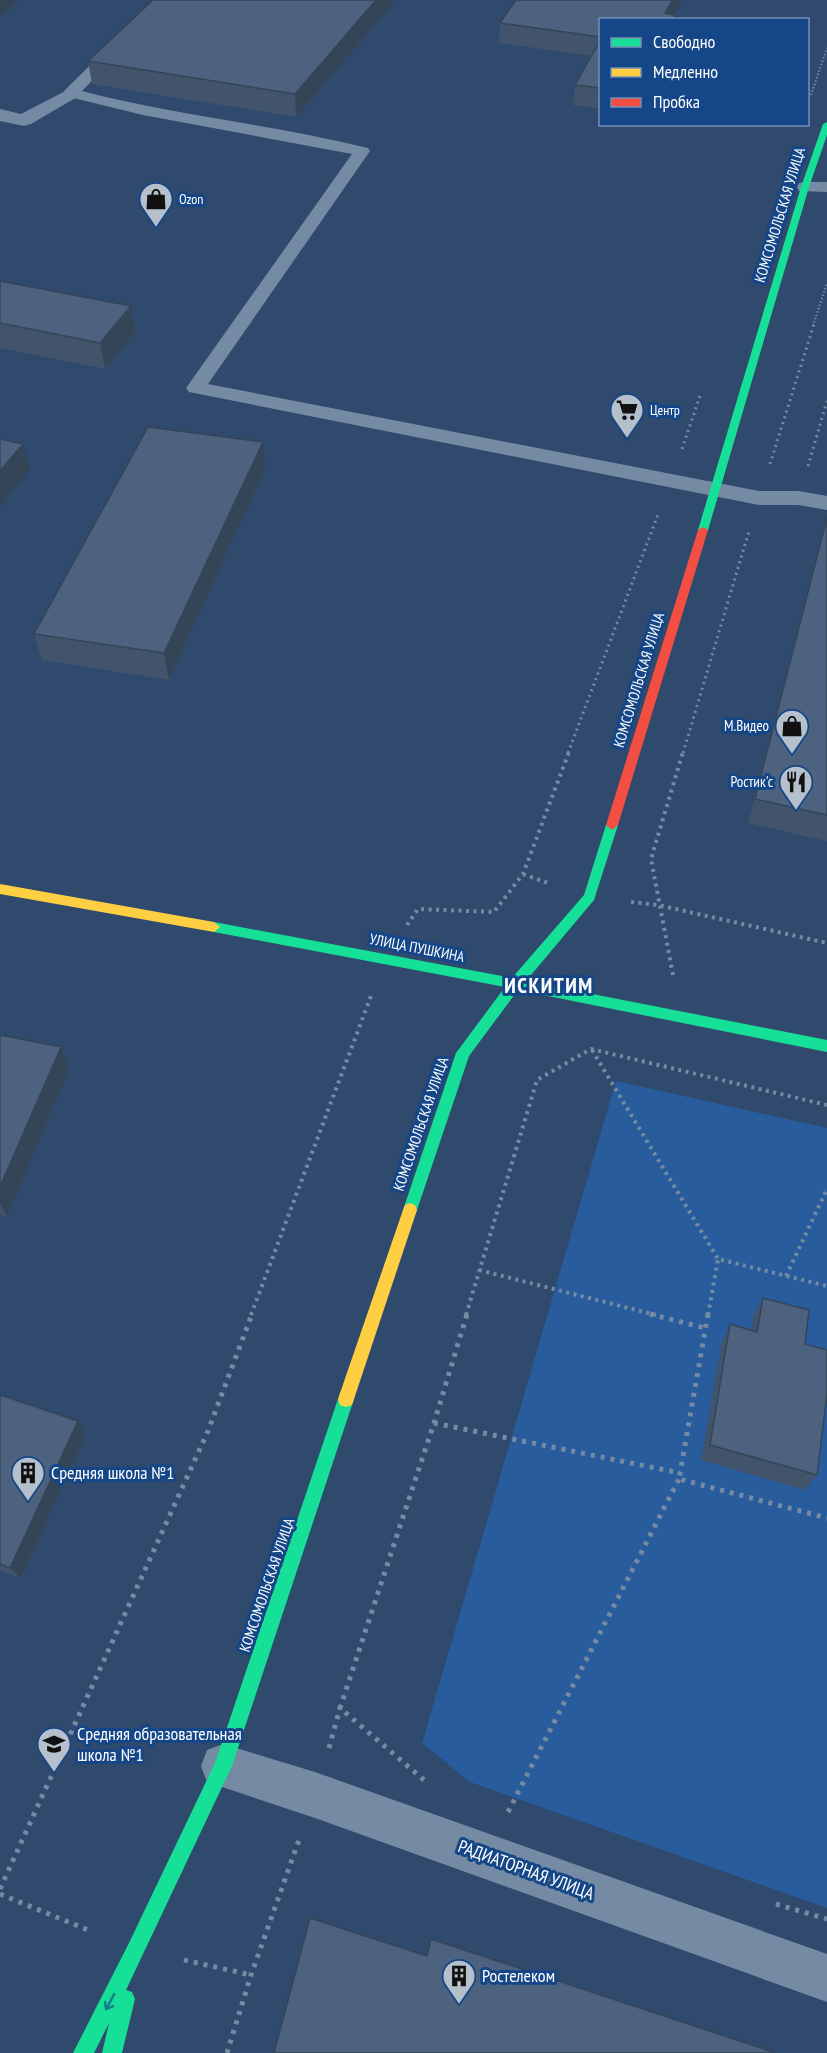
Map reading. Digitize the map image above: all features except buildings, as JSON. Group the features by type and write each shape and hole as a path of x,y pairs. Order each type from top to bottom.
{"main road":[{"name":"КОМСОМОЛЬСКАЯ УЛИЦА","path":"83,2053 136,1950 223,1766 463,1053 516,983 590,897 716,489 805,187 827,124"},
{"name":"УЛИЦА ПУШКИНА","path":"0,889 516,983 827,1046"},
{"name":"КОМСОМОЛЬСКАЯ УЛИЦА","path":"112,2053 136,1950"}],"street":[{"path":"0,115 24,120 71,93"},
{"name":"РАДИАТОРНАЯ УЛИЦА","path":"223,1766 315,1795 827,1978"}],"lane":[{"path":"164,0 71,93 121,108 311,138 362,151 196,388 759,498 799,498 827,503"},
{"path":"805,187 827,187"}],"path":[{"path":"809,98 827,48"},
{"path":"658,905 651,859 759,498 827,283"},
{"path":"799,498 827,401"},
{"path":"523,874 590,897 658,905 827,943"},
{"path":"227,2053 251,1975 315,1795 340,1708 434,1423 537,1080 591,1049 827,1105"},
{"path":"507,1813 680,1476 718,1259 591,1049"},
{"path":"786,1276 827,1189"},
{"path":"718,1259 827,1286"},
{"path":"479,1270 705,1328"},
{"path":"434,1423 680,1476 827,1518"},
{"path":"340,1708 430,1785"},
{"path":"771,1902 827,1919"}],"shaded area":[{"path":"616,1081 827,1128 827,1908 470,1782 422,1743"}],"traffic: fast":[{"path":"703,530 805,187 827,124"},
{"path":"410,1210 463,1053 516,983 590,897 612,825"},
{"path":"214,927 384,958 827,1046"},
{"path":"83,2053 136,1950 223,1766 346,1399"},
{"path":"112,2053 125,1999"}],"traffic: slow":[{"path":"0,889 214,927"},
{"path":"346,1399 410,1210"}],"traffic: jam":[{"path":"612,825 703,530"}],"place":[{"name":"Ozon","path":"156,228"},
{"name":"Центр","path":"627,439"},
{"name":"М.Видео","path":"792,755"},
{"name":"Ростик'с","path":"796,811"},
{"name":"Средняя школа №1","path":"28,1502"},
{"name":"Средняя образовательная школа №1","path":"54,1773"},
{"name":"Ростелеком","path":"459,2005"}],"district":[{"name":"ИСКИТИМ","path":"549,986"}]}
